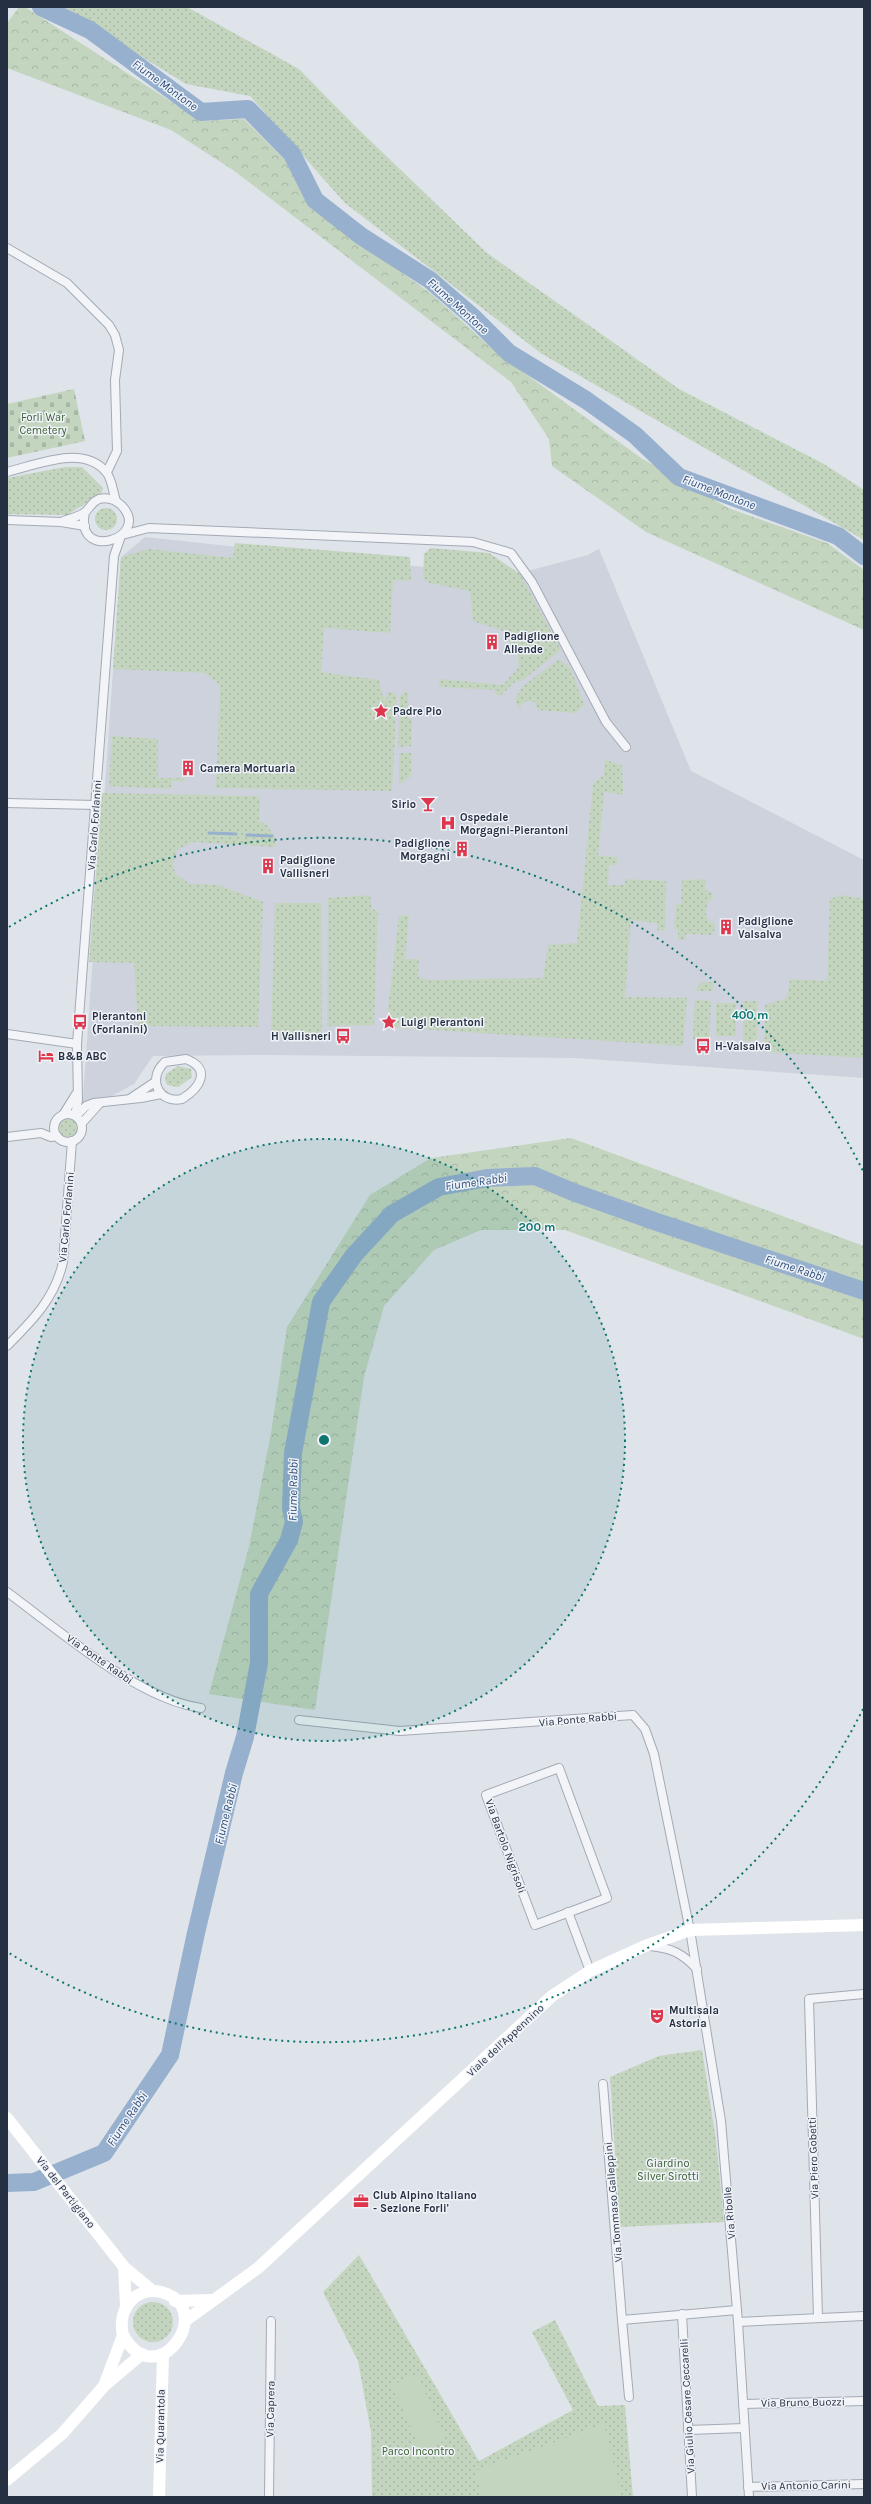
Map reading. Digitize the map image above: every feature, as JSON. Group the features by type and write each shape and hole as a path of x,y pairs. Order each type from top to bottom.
{"main road":[{"name":"Viale dell'Appennino","path":"185,2321 258,2268 552,1996 590,1971 645,1946 690,1930 864,1925"},
{"name":"Via del Partigiano","path":"10,2123 124,2267 154,2291"},
{"path":"104,2386 123,2335 121,2320 126,2305 124,2267"},
{"path":"123,2335 134,2349 142,2354 163,2354 171,2350 179,2341 184,2330 185,2321 176,2301 169,2296 154,2291 138,2295 126,2305"},
{"path":"176,2301 212,2300"},
{"path":"7,2480 62,2434 104,2386 142,2354"},
{"name":"Via Quarantola","path":"159,2497 163,2354"}],"street":[{"path":"7,248 67,283 109,325 115,335 119,350 115,380 117,451 107,472"},
{"path":"7,472 71,457 90,461 107,472 116,501"},
{"path":"106,498 110,482"},
{"path":"61,522 85,512 93,502 106,498 116,501 124,508 128,523 121,535 114,556"},
{"path":"85,512 85,526 92,538 99,541 111,542 121,535 149,528 473,542 511,553 532,582 606,722 626,747"},
{"path":"7,520 61,522 85,526"},
{"path":"128,523 141,529"},
{"path":"111,542 114,556"},
{"name":"Via Carlo Forlanini","path":"76,1115 77,1044 114,556"},
{"path":"7,803 96,805"},
{"path":"7,1034 77,1044"},
{"path":"63,1114 76,1115 86,1106 94,1102 100,1103 161,1094 171,1099 182,1098 198,1087 201,1080 199,1068 194,1062 186,1059 171,1060 160,1066 155,1082 131,1098"},
{"path":"155,1082 161,1094"},
{"path":"41,1133 63,1114 76,1094"},
{"path":"55,1122 54,1130 57,1136 64,1141 72,1141 81,1135 82,1123 100,1103"},
{"path":"76,1115 82,1123"},
{"path":"7,1137 41,1133 51,1137 57,1136"},
{"name":"Via Carlo Forlanini","path":"7,1346 46,1303 60,1275 64,1254 72,1141"},
{"name":"Via Ponte Rabbi","path":"7,1592 133,1683 182,1706 201,1708"},
{"name":"Via Ponte Rabbi","path":"299,1720 400,1731 632,1714 645,1729 654,1754 690,1930"},
{"name":"Via Bartolo Nigrisoli","path":"559,1768 607,1898 568,1912 534,1925 486,1795 559,1768"},
{"path":"568,1912 590,1971"},
{"name":"Via Ribolle","path":"690,1930 722,2121 738,2310 749,2497"},
{"path":"645,1946 668,1948 679,1952 697,1969"},
{"name":"Via Piero Gobetti","path":"818,2318 809,1999 864,1994"},
{"name":"Via Tommaso Galleppini","path":"604,2084 629,2398"},
{"path":"622,2320 738,2310"},
{"name":"Via Giulio Cesare Ceccarelli","path":"682,2314 692,2497"},
{"path":"738,2322 864,2316"},
{"name":"Via Caprera","path":"269,2497 271,2322"},
{"name":"Via Bruno Buozzi","path":"743,2404 864,2401"},
{"path":"688,2430 744,2428"},
{"name":"Via Antonio Carini","path":"748,2487 864,2484"}],"shaded area":[{"name":"Ospedale Morgagni-Pierantoni","path":"145,537 509,576 588,555 599,549 691,771 864,860 864,1078 575,1058 265,1055 153,1056 134,1084 82,1112 121,557"}],"green space":[{"path":"19,7 25,7 201,121 244,119 287,162 312,208 433,295 497,353 641,458 728,508 827,543 864,570 864,630 646,532 552,466 549,439 511,382 233,170 171,130 7,68 7,23"},
{"path":"61,7 187,7 299,69 353,124 487,253 679,389 824,464 864,490 864,540 542,354 345,203 250,96 186,84"},
{"name":"Forli War Cemetery","path":"74,389 85,441 7,458 7,404"},
{"path":"65,467 82,467 103,488 101,494 67,515 7,514 7,478"},
{"path":"106,508 114,511 117,519 114,527 106,530 98,527 95,519 98,511"},
{"path":"235,543 410,557 411,581 393,580 390,633 324,628 321,672 379,680 382,694 386,700 387,692 394,693 397,697 392,791 216,788 220,685 205,673 113,669 121,557 148,549 233,558"},
{"path":"431,548 489,553 520,574 561,650 520,682 517,680 498,696 494,690 439,687 440,679 503,685 519,667 518,654 511,647 507,632 473,621 470,591 429,583 423,578 424,554"},
{"path":"559,659 571,669 584,705 576,713 538,710 535,702 527,701 520,705 522,708 519,709 515,699 523,686"},
{"path":"404,692 408,693 408,718 412,719 411,746 398,747 400,696"},
{"path":"112,736 158,739 158,778 185,778 185,781 171,781 171,789 109,786"},
{"path":"399,753 411,753 411,776 399,785"},
{"path":"605,760 622,765 623,795 604,792 598,856 617,857 617,865 609,865 608,885 625,885 625,879 666,881 665,931 657,930 657,923 631,920 625,997 687,998 683,1046 386,1027 399,915 409,916 405,959 419,959 418,977 430,980 543,978 548,945 577,943 593,784 604,775"},
{"path":"102,793 260,796 259,822 265,823 275,837 275,847 193,842 177,850 173,863 175,874 190,884 218,885 263,902 258,1027 138,1026 134,963 89,962"},
{"path":"706,879 705,890 712,892 713,899 707,902 706,916 710,922 715,924 714,932 711,935 686,934 685,940 678,939 678,929 674,929 676,905 681,904 682,880"},
{"path":"370,895 372,909 378,911 374,1025 327,1026 328,898"},
{"path":"842,895 864,899 864,1058 764,1052 765,1005 787,998 790,979 827,981 830,899"},
{"path":"275,903 321,903 322,1037 271,1034"},
{"path":"713,982 713,991 696,991 700,983"},
{"path":"695,1000 711,1001 709,1040 693,1039"},
{"path":"743,1001 757,1001 757,1041 743,1041"},
{"path":"716,1003 736,1003 736,1036 716,1036"},
{"path":"178,1066 191,1069 192,1077 178,1087 167,1085 165,1080 166,1074"},
{"path":"68,1118 75,1121 78,1128 75,1135 68,1138 61,1135 58,1128 61,1121"},
{"path":"571,1138 864,1246 864,1339 565,1230 481,1230 434,1250 384,1306 364,1377 315,1710 209,1694 249,1547 271,1433 287,1327 370,1195 431,1158"},
{"name":"Giardino Silver Sirotti","path":"702,2050 716,2140 724,2222 620,2227 610,2077 659,2056"},
{"name":"Parco Incontro","path":"359,2255 479,2461 573,2410 532,2332 555,2320 598,2406 625,2405 633,2497 372,2497 371,2432 358,2361 323,2292"},
{"path":"157,2302 164,2305 170,2311 173,2322 172,2330 164,2339 157,2342 149,2342 142,2339 134,2330 133,2318 136,2311 145,2303"},
{"path":"417,2374 446,2440 421,2451 392,2385"},
{"path":"604,2424 622,2497 483,2497 475,2471"}],"waterway":[{"name":"Fiume Montone","path":"41,7 90,30 201,112 248,109 292,154 315,200 361,236 430,280 473,317 509,353 586,400 635,435 679,477 838,536 864,556"},
{"path":"209,833 236,834"},
{"path":"247,835 272,836"},
{"name":"Fiume Rabbi","path":"7,2183 34,2182 104,2153 170,2055 196,1933 234,1773 245,1737 259,1663 259,1594 289,1540 294,1522 291,1508 293,1453 321,1302 354,1255 392,1214 439,1187 487,1178 535,1176 573,1192 654,1221 864,1291"}],"place":[{"name":"Padiglione Allende","path":"492,642"},
{"name":"Padre Pio","path":"381,711"},
{"name":"Camera Mortuaria","path":"188,768"},
{"name":"Sirio","path":"428,804"},
{"name":"Ospedale Morgagni-Pierantoni","path":"448,823"},
{"name":"Padiglione Morgagni","path":"462,849"},
{"name":"Padiglione Vallisneri","path":"268,866"},
{"name":"Padiglione Valsalva","path":"726,927"},
{"name":"Pierantoni (Forlanini)","path":"80,1022"},
{"name":"Luigi Pierantoni","path":"389,1022"},
{"name":"H Vallisneri","path":"343,1036"},
{"name":"H-Valsalva","path":"703,1046"},
{"name":"B&B ABC","path":"46,1056"},
{"name":"Multisala Astoria","path":"657,2016"},
{"name":"Club Alpino Italiano - Sezione Forli'","path":"361,2201"}]}
